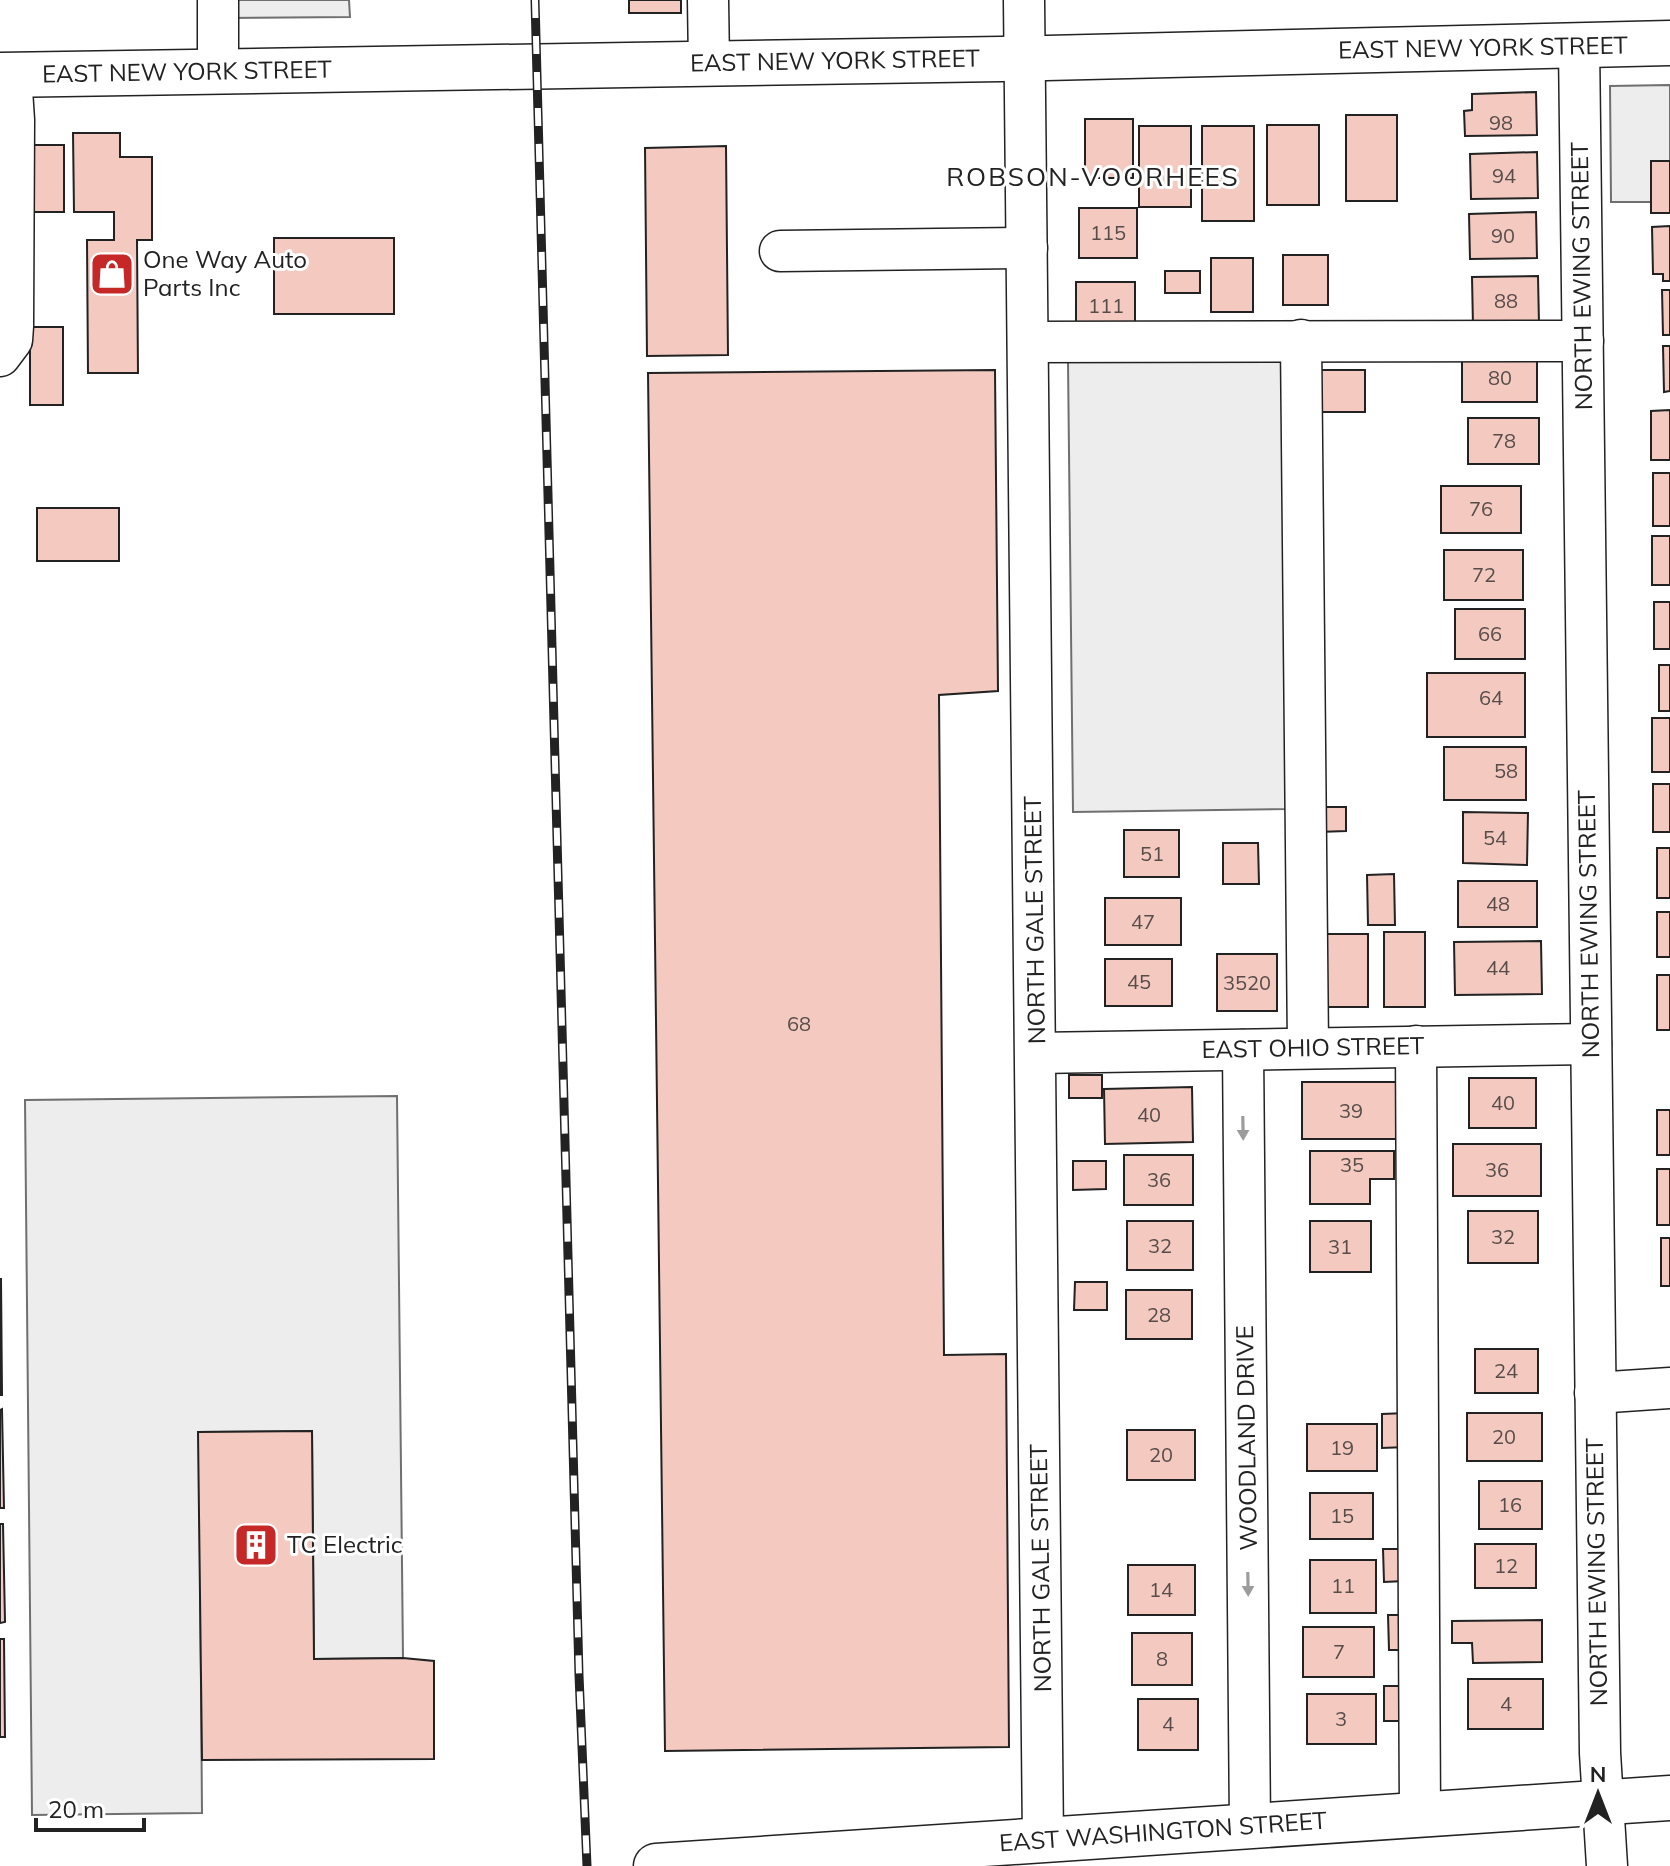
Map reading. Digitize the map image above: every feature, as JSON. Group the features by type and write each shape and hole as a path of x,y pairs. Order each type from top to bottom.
{"main road":[{"name":"EAST NEW YORK STREET","path":"6,75 1025,58 1670,43"},
{"name":"EAST WASHINGTON STREET","path":"656,1866 1670,1798"}],"street":[{"path":"218,0 218,70"},
{"path":"708,0 709,63"},
{"name":"NORTH GALE STREET","path":"1024,0 1043,1840"},
{"name":"NORTH EWING STREET","path":"1579,45 1601,1802 1607,1866"},
{"path":"0,356 12,340 13,326 14,120 6,75"},
{"path":"780,251 1027,248"},
{"path":"1301,340 1308,1048"},
{"path":"1028,342 1583,341"},
{"name":"EAST OHIO STREET","path":"1036,1053 1591,1044"},
{"path":"1416,1046 1420,1815"},
{"name":"WOODLAND DRIVE","path":"1243,1050 1250,1826"},
{"path":"1595,1393 1670,1388"}],"shaded area":[{"path":"225,0 349,0 350,17 225,18"},
{"path":"1670,85 1670,161 1651,162 1651,202 1611,202 1610,86"},
{"path":"1282,360 1287,809 1073,812 1068,362"},
{"path":"397,1096 403,1658 314,1659 312,1431 199,1432 202,1813 32,1815 25,1100"}],"building":[{"path":"629,0 681,0 681,13 629,13"},
{"path":"1536,92 1537,135 1465,136 1464,111 1472,110 1472,94"},
{"path":"1346,115 1397,115 1397,201 1346,201"},
{"path":"1085,119 1133,119 1133,178 1085,178"},
{"path":"1267,125 1319,125 1319,205 1267,205"},
{"path":"1139,126 1191,126 1191,207 1139,207"},
{"path":"1202,126 1254,126 1254,221 1202,221"},
{"name":"One Way Auto Parts Inc","path":"73,133 120,133 120,157 152,157 152,240 137,240 138,373 88,373 87,240 114,240 114,212 74,212"},
{"path":"21,145 64,145 64,212 21,212"},
{"path":"726,146 728,355 647,356 645,148"},
{"path":"1537,152 1538,198 1471,199 1470,154"},
{"path":"1651,161 1670,161 1670,213 1651,213"},
{"path":"1079,208 1137,208 1137,258 1079,258"},
{"path":"1536,212 1537,258 1470,259 1469,214"},
{"path":"1670,226 1670,281 1663,281 1663,274 1653,274 1652,227"},
{"path":"274,238 394,238 394,314 274,314"},
{"path":"1283,255 1328,255 1328,305 1283,305"},
{"path":"1211,258 1253,258 1253,312 1211,312"},
{"path":"1165,271 1200,271 1200,293 1165,293"},
{"path":"1538,276 1539,324 1473,326 1472,277"},
{"path":"1076,282 1135,282 1135,331 1076,331"},
{"path":"1662,290 1670,290 1670,335 1663,335"},
{"path":"30,327 63,327 63,405 30,405"},
{"path":"1663,346 1670,346 1670,391 1664,392"},
{"path":"1462,353 1537,353 1537,402 1462,402"},
{"path":"995,370 998,691 939,695 944,1355 1006,1354 1009,1747 665,1751 648,373"},
{"path":"1320,370 1365,370 1365,412 1320,412"},
{"path":"1670,410 1670,460 1651,460 1651,411"},
{"path":"1468,418 1539,418 1539,464 1468,464"},
{"path":"1653,473 1670,473 1670,526 1653,526"},
{"path":"1441,486 1521,486 1521,533 1441,533"},
{"path":"37,508 119,508 119,561 37,561"},
{"path":"1652,536 1670,536 1670,585 1652,585"},
{"path":"1444,550 1523,550 1523,600 1444,600"},
{"path":"1654,602 1670,602 1670,649 1654,649"},
{"path":"1455,609 1525,609 1525,659 1455,659"},
{"path":"1659,665 1670,665 1670,711 1659,711"},
{"path":"1427,673 1525,673 1525,737 1427,737"},
{"path":"1652,718 1670,718 1670,772 1652,772"},
{"path":"1444,747 1526,747 1526,800 1444,800"},
{"path":"1653,784 1670,784 1670,832 1653,832"},
{"path":"1317,807 1346,807 1346,831 1318,832"},
{"path":"1463,812 1528,813 1527,865 1463,863"},
{"path":"1124,830 1179,830 1179,877 1124,877"},
{"path":"1223,843 1258,843 1259,884 1223,884"},
{"path":"1657,848 1670,848 1670,898 1657,898"},
{"path":"1394,874 1395,925 1368,925 1367,875"},
{"path":"1458,881 1537,881 1537,927 1458,927"},
{"path":"1105,898 1181,898 1181,945 1105,945"},
{"path":"1657,912 1670,912 1670,957 1657,957"},
{"path":"1384,932 1425,932 1425,1007 1384,1007"},
{"path":"1326,934 1368,934 1368,1007 1326,1007"},
{"path":"1541,941 1542,994 1455,995 1454,942"},
{"path":"1217,954 1277,954 1277,1011 1217,1011"},
{"path":"1105,959 1172,959 1172,1006 1105,1006"},
{"path":"1657,975 1670,975 1670,1030 1657,1030"},
{"path":"1069,1075 1102,1075 1102,1098 1069,1098"},
{"path":"1469,1078 1536,1078 1536,1128 1469,1128"},
{"path":"1302,1082 1401,1082 1401,1139 1302,1139"},
{"path":"1192,1087 1193,1142 1105,1144 1104,1089"},
{"path":"1657,1110 1670,1110 1670,1155 1657,1155"},
{"path":"1453,1144 1541,1144 1541,1196 1453,1196"},
{"path":"1310,1151 1394,1151 1394,1179 1370,1179 1370,1204 1310,1204"},
{"path":"1124,1155 1193,1155 1193,1205 1124,1205"},
{"path":"1073,1161 1106,1161 1106,1189 1073,1190"},
{"path":"1657,1169 1670,1169 1670,1225 1657,1225"},
{"path":"1468,1211 1538,1211 1538,1263 1468,1263"},
{"path":"1127,1221 1193,1221 1193,1270 1127,1270"},
{"path":"1310,1221 1371,1221 1371,1272 1310,1272"},
{"path":"1661,1238 1670,1238 1670,1286 1661,1286"},
{"path":"1,1279 2,1395 0,1395"},
{"path":"1075,1282 1107,1282 1107,1310 1074,1310"},
{"path":"1126,1290 1192,1290 1192,1339 1126,1339"},
{"path":"1475,1349 1538,1349 1538,1393 1475,1393"},
{"path":"0,1410 4,1508 0,1508"},
{"path":"1406,1413 1407,1447 1382,1448 1382,1414"},
{"path":"1467,1413 1542,1413 1542,1461 1467,1461"},
{"path":"1307,1424 1377,1424 1377,1471 1307,1471"},
{"path":"1127,1430 1195,1430 1195,1480 1127,1480"},
{"name":"TC Electric","path":"312,1431 314,1659 403,1658 434,1661 434,1759 202,1760 198,1432"},
{"path":"1479,1481 1542,1481 1542,1529 1479,1529"},
{"path":"1310,1493 1373,1493 1373,1539 1310,1539"},
{"path":"0,1524 3,1524 5,1622 0,1623"},
{"path":"1475,1544 1536,1544 1536,1588 1475,1588"},
{"path":"1383,1549 1405,1549 1405,1581 1384,1582"},
{"path":"1310,1560 1376,1560 1376,1613 1310,1613"},
{"path":"1128,1565 1195,1565 1195,1615 1128,1615"},
{"path":"1388,1615 1410,1615 1410,1650 1389,1650"},
{"path":"1542,1620 1542,1662 1473,1663 1472,1643 1452,1643 1452,1621"},
{"path":"1303,1627 1374,1627 1374,1677 1303,1677"},
{"path":"1132,1633 1192,1633 1192,1685 1132,1685"},
{"path":"0,1639 4,1639 5,1737 0,1737"},
{"path":"1468,1679 1543,1679 1543,1729 1468,1729"},
{"path":"1384,1686 1409,1686 1409,1721 1384,1721"},
{"path":"1307,1694 1376,1694 1376,1744 1307,1744"},
{"path":"1138,1699 1198,1699 1198,1750 1138,1750"}],"railway":[{"path":"535,0 579,1675 587,1866"}],"place":[{"name":"One Way Auto Parts Inc","path":"112,274"},
{"name":"TC Electric","path":"256,1545"}],"district":[{"name":"ROBSON-VOORHEES","path":"1093,177"}]}
